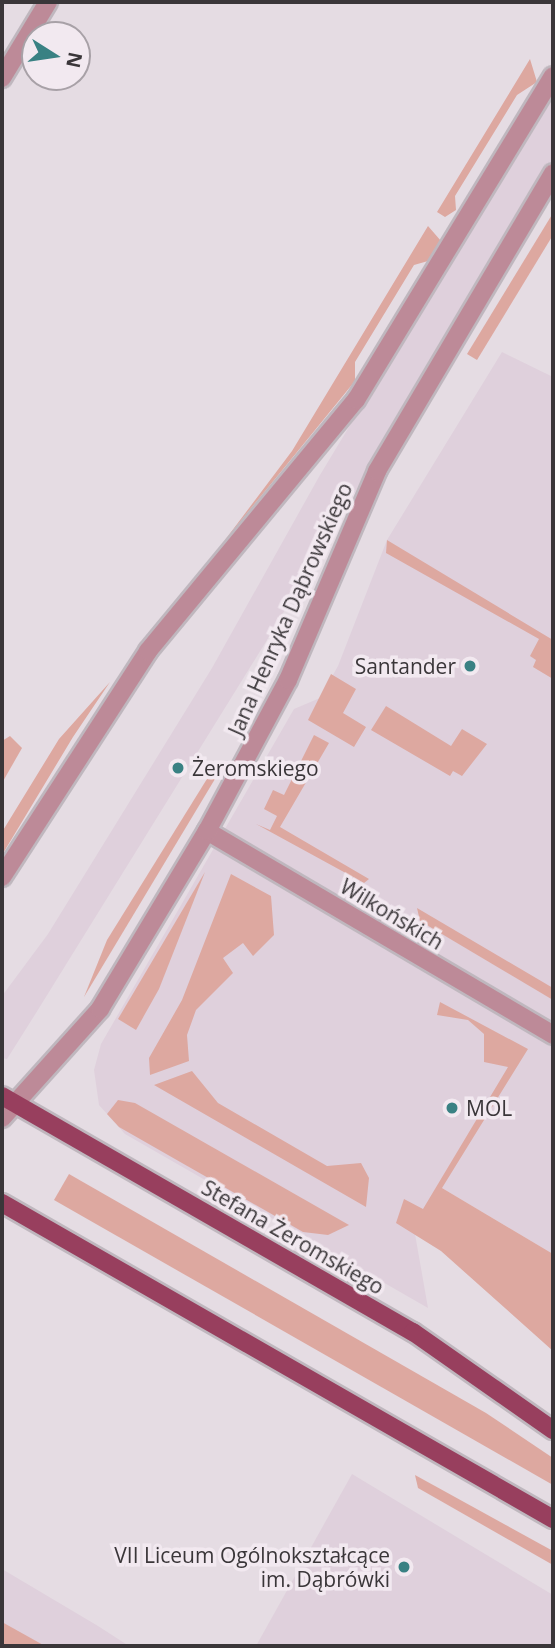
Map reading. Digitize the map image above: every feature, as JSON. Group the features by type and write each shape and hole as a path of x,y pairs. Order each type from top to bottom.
{"main road":[{"name":"Stefana Żeromskiego","path":"8,1100 413,1332 553,1430"},
{"path":"2,1203 553,1518"}],"street":[{"path":"2,78 48,2"},
{"path":"2,877 148,651 356,400 553,76"},
{"name":"Jana Henryka Dąbrowskiego","path":"2,1118 8,1100 100,1009 208,831 288,680 377,471 553,173"},
{"name":"Wilkońskich","path":"208,831 553,1035"}],"shaded area":[{"path":"530,59 537,82 517,95 455,196 456,210 445,217 437,212"},
{"path":"553,89 553,159 267,640 7,1059 2,1058 2,996 48,934 212,668 320,475"},
{"path":"553,213 553,235 477,360 467,354"},
{"path":"428,226 441,241 428,261 414,265 355,362 355,381 222,544 292,451"},
{"path":"502,352 553,377 553,1254 442,1188 415,1234 428,1308 125,1134 99,1105 94,1070 101,1044 294,709 320,698 338,666 387,540"},
{"path":"387,540 553,640 553,679 533,667 536,660 530,656 539,639 386,553"},
{"path":"331,674 356,689 343,713 366,727 354,747 308,720"},
{"path":"110,682 73,737 2,855 2,832 59,739"},
{"path":"386,706 451,746 462,729 487,744 462,776 453,771 450,776 371,730"},
{"path":"314,735 329,743 280,827 369,879 364,883 256,824 270,830 277,816 264,809 273,790 284,795"},
{"path":"10,736 22,748 2,783 2,741"},
{"path":"215,766 221,769 84,997 107,940"},
{"path":"205,872 159,989 136,1030 118,1019"},
{"path":"231,874 271,896 274,935 253,956 243,943 223,958 233,973 196,1010 187,1035 189,1061 150,1075 149,1058 182,1000"},
{"path":"417,908 553,988 553,1000 420,921"},
{"path":"440,1002 528,1049 442,1188 553,1254 553,1351 441,1251 396,1223 404,1199 423,1209 508,1067 484,1062 484,1034 468,1020 437,1015"},
{"path":"192,1071 218,1103 327,1166 361,1163 369,1178 366,1207 154,1085"},
{"path":"118,1100 135,1103 349,1225 328,1235 303,1232 119,1127 107,1114"},
{"path":"69,1174 486,1413 553,1458 553,1485 54,1200"},
{"name":"VII Liceum Ogólnokształcące im. Dąbrówki","path":"352,1474 553,1595 553,1646 256,1646"},
{"path":"415,1475 553,1551 553,1565 418,1488"},
{"path":"2,1569 98,1626 129,1646 2,1646"},
{"path":"2,1622 45,1646 2,1646"}],"place":[{"name":"Santander","path":"470,666"},
{"name":"Żeromskiego","path":"178,768"},
{"name":"MOL","path":"452,1108"},
{"name":"VII Liceum Ogólnokształcące im. Dąbrówki","path":"404,1567"}]}
